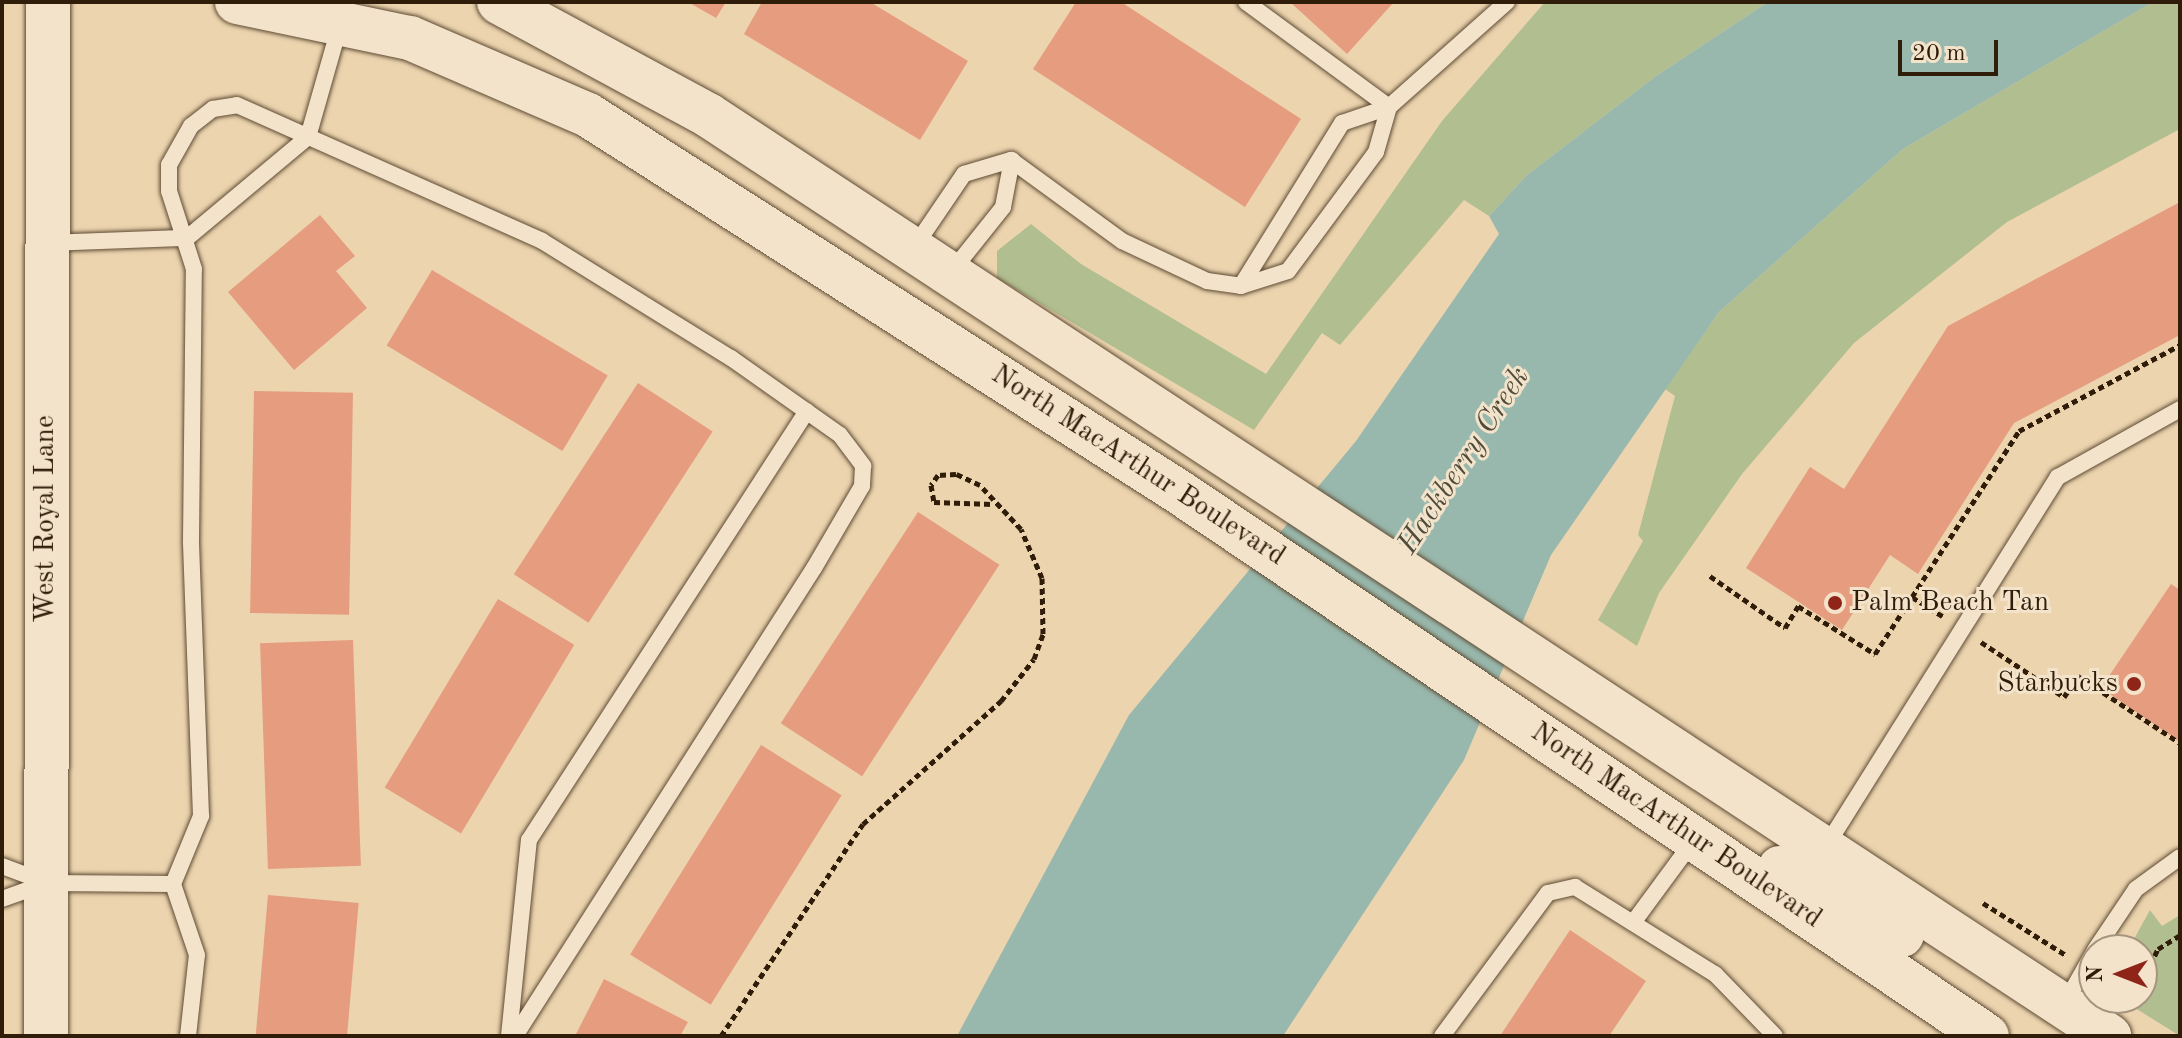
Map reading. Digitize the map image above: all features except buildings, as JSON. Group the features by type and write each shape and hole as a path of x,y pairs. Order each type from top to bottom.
{"main road":[{"name":"West Royal Lane","path":"46,1036 48,2"},
{"name":"North MacArthur Boulevard","path":"237,2 341,21 410,38 588,115 1179,492 1579,758 1987,1036"},
{"path":"499,2 708,115 1212,443 2109,1036"},
{"path":"1695,838 1713,833 1857,908 1980,988 2063,1006"},
{"path":"1914,989 1965,1036"}],"lane":[{"path":"1246,2 1389,107"},
{"path":"1241,286 1342,123 1389,107 1507,2"},
{"path":"47,243 187,238 308,137 341,21"},
{"path":"188,1036 197,955 173,884 201,816 191,541 194,269 187,238 169,191 169,165 191,126 213,109 237,105 542,241 807,411 858,451 862,486 515,1036"},
{"path":"1012,160 1122,241 1207,281 1241,286 1288,271 1376,152 1389,107"},
{"path":"913,249 964,174 1012,160"},
{"path":"951,273 1003,207 1012,160"},
{"path":"1824,849 2058,477 2180,409"},
{"path":"509,1036 529,840 807,411"},
{"path":"1635,920 1695,838"},
{"path":"2106,934 2136,889 2180,857"},
{"path":"2,866 47,883"},
{"path":"2,899 47,883 173,884"},
{"path":"1442,1036 1548,893 1575,887 1635,920 1715,974 1775,1036"},
{"path":"2063,1006 2078,980"}],"path":[{"path":"1912,597 2019,431 2180,345"},
{"path":"721,1036 863,824 1001,701 1034,659 1043,634 1042,578 1021,529 993,504 980,485 956,474 938,475 931,485 934,502 993,504"},
{"path":"2158,949 2180,935"}],"green space":[{"path":"1545,2 1768,2 1656,76 1527,175 1489,216 1464,200 1340,345 1322,333 1254,430 997,278 997,251 1031,224 1081,264 1266,374 1442,121"},
{"path":"2153,2 2180,2 2180,129 2007,222 1854,343 1742,474 1659,593 1637,646 1598,620 1643,541 1638,535 1675,396 1665,389 1719,312 1903,149"},
{"path":"2150,910 2162,926 2180,915 2180,1036 2145,1014 2158,1014 2158,934 2137,934"}],"water":[{"name":"Hackberry Creek","path":"1768,2 2153,2 1903,149 1719,312 1551,555 1464,760 1283,1036 957,1036 1129,715 1356,441 1499,234 1489,216 1527,175 1656,76"}],"place":[{"name":"Palm Beach Tan","path":"1835,603"},
{"name":"Starbucks","path":"2134,684"}]}
